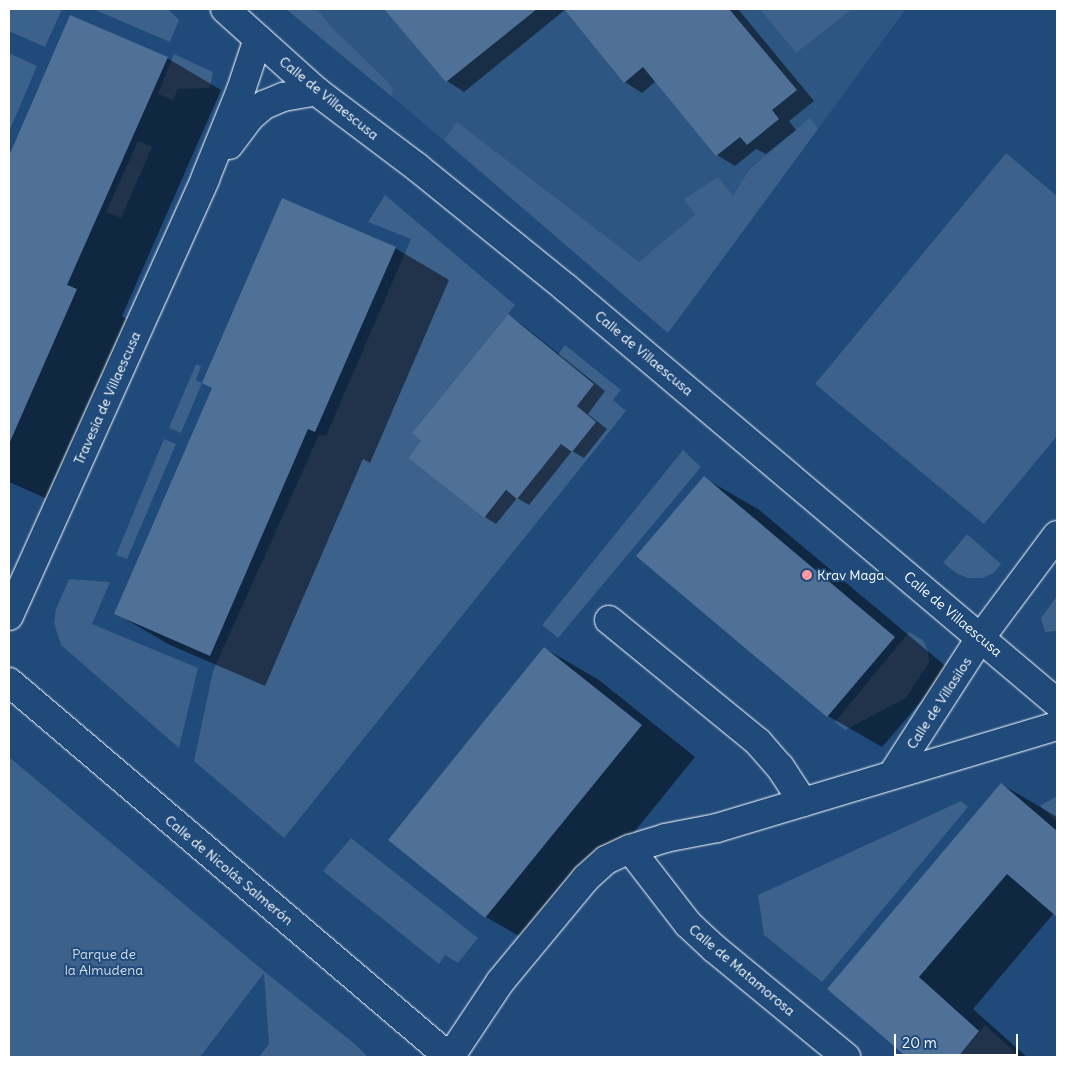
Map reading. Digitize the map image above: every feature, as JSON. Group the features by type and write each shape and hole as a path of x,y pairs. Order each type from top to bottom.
{"street":[{"name":"Calle de Villaescusa","path":"225,9 316,91 418,168 559,282 1057,703"},
{"name":"Travesía de Villaescusa","path":"9,616 205,179 241,90 258,39"},
{"name":"Travesía de Villaescusa","path":"205,179 248,118 264,105 282,97 316,91"},
{"name":"Calle de Villasilos","path":"892,775 981,637 1057,535"},
{"path":"609,620 758,742 780,767 803,802"},
{"name":"Calle de Nicolás Salmerón","path":"9,682 449,1057"},
{"path":"449,1057 500,982 586,878 606,860 630,849 665,838 717,828 1057,726"},
{"name":"Calle de Matamorosa","path":"630,849 688,924 715,949 846,1057"}],"shaded area":[{"path":"286,9 906,9 668,333 414,115"}],"green space":[{"path":"9,9 62,9 45,47 9,31"},
{"path":"93,9 168,9 179,20 170,42"},
{"path":"286,9 317,9 332,28 387,81 393,89 391,96"},
{"path":"760,9 852,9 796,53"},
{"path":"9,53 37,66 9,132"},
{"path":"174,54 213,72 210,88 178,89 173,100 158,94"},
{"path":"810,118 818,129 668,333 444,140 457,122 639,262 695,215 684,199 718,177 733,196 749,170"},
{"path":"138,141 152,147 121,218 106,212"},
{"path":"1006,153 1057,196 1057,436 984,524 815,384"},
{"path":"385,195 515,305 412,433 421,441 408,458 484,518 506,491 517,499 561,444 572,452 577,406 594,383 558,355 565,345 621,390 613,400 626,411 284,838 194,761 213,671 319,435 326,436 411,239 368,222"},
{"path":"196,364 201,366 196,380 202,383 181,433 169,428"},
{"path":"164,439 176,444 127,559 116,555"},
{"path":"683,450 701,467 558,638 542,625"},
{"path":"967,534 1001,564 994,573 982,578 968,578 958,574 943,563"},
{"path":"69,579 110,582 92,624 198,668 179,748 61,645 54,623 56,609"},
{"path":"1057,596 1057,631 1045,632 1041,618"},
{"path":"909,632 923,640 928,651 929,662 906,698 845,730 835,722"},
{"name":"Parque de la Almudena","path":"9,757 265,972 356,1045 368,1057 259,1057 269,1044 264,973 200,1057 9,1057"},
{"path":"1057,796 1057,821 1040,806"},
{"path":"961,801 968,807 822,982 764,935 758,895"},
{"path":"351,838 478,938 458,963 445,955 439,964 323,871"},
{"path":"985,1025 1020,1057 958,1057"}],"building":[{"path":"384,9 537,9 446,82"},
{"path":"564,9 729,9 797,90 772,110 779,119 747,145 740,137 716,156 643,67 624,83"},
{"path":"70,15 168,57 67,285 77,289 9,444 9,156"},
{"path":"282,198 396,247 315,432 308,429 210,656 114,614 212,388 202,383"},
{"path":"508,314 594,384 577,406 596,422 572,452 561,444 517,499 506,490 484,518 408,458 421,441 412,433"},
{"path":"704,476 895,637 827,717 636,556"},
{"path":"544,647 642,725 485,918 388,840"},
{"path":"1001,783 1057,831 1057,917 1007,874 919,977 979,1031 958,1057 907,1057 827,989"}],"place":[{"name":"Krav Maga","path":"807,575"}]}
